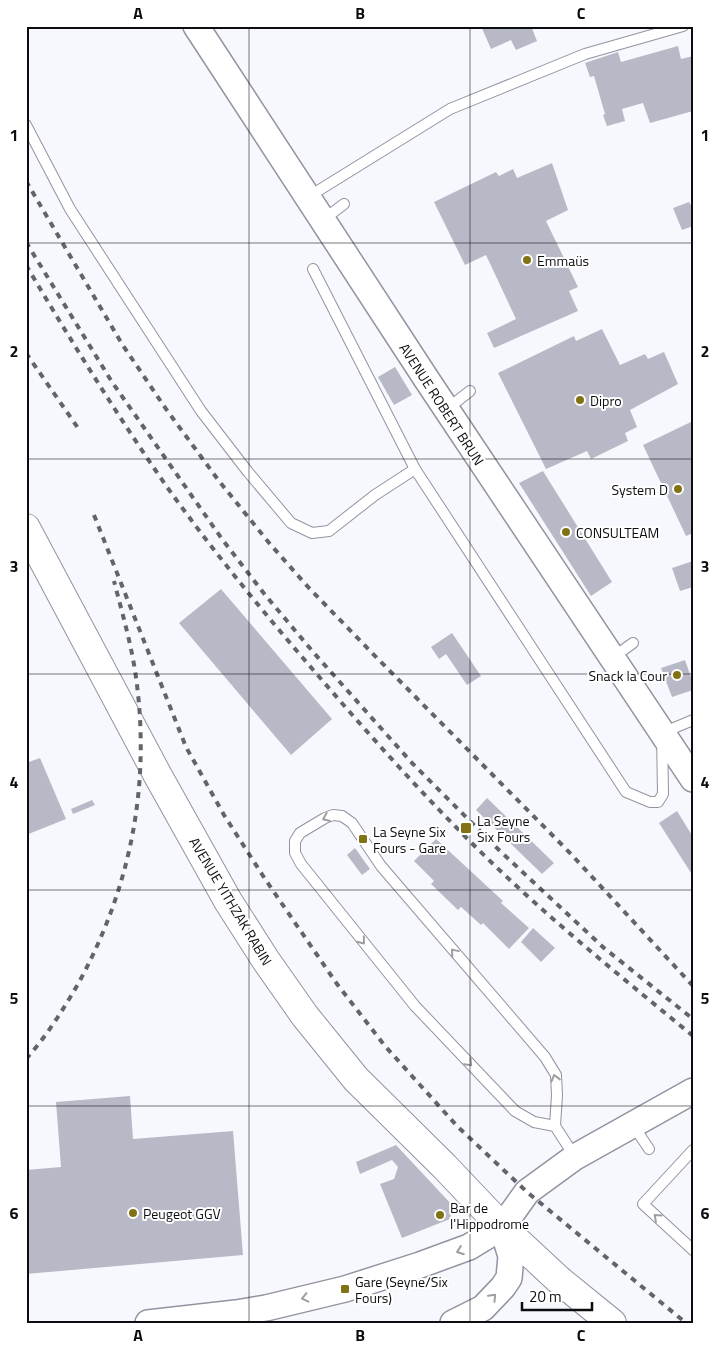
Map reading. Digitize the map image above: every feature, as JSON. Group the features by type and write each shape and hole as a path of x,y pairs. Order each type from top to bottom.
{"main road":[{"name":"AVENUE YITHZAK RABIN","path":"26,528 157,774 228,901 264,959 305,1016 356,1079 445,1167 502,1227 559,1280 612,1323"}],"street":[{"name":"AVENUE ROBERT BRUN","path":"196,26 446,409 693,779"},
{"path":"148,1323 267,1315 469,1247 502,1227 527,1192 575,1157 693,1091"},
{"path":"453,1323 483,1308 509,1278 511,1256 502,1227"}],"lane":[{"path":"308,198 450,109 585,54 683,26"},
{"path":"26,125 70,209 202,411 248,472 291,523 312,533 329,531 375,495 415,469"},
{"path":"322,220 344,204"},
{"path":"313,269 415,469 626,792 650,802 658,802 663,794 662,733 691,722"},
{"path":"446,409 470,391"},
{"path":"612,659 633,643"},
{"path":"554,1126 534,1122 514,1112 415,1006 301,864 295,853 295,841 300,833 333,815 342,816 352,823 381,866 544,1057 556,1075 557,1095 554,1126 575,1157"},
{"path":"633,1125 649,1149"},
{"path":"693,1150 642,1204 693,1250"}],"building":[{"path":"481,26 531,26 537,41 516,50 511,40 491,49"},
{"path":"678,46 681,59 693,56 693,111 650,123 643,103 622,109 625,121 607,126 594,76 590,77 585,63 618,52 621,62"},
{"name":"Emmaüs","path":"552,163 568,210 546,221 578,287 569,291 578,311 494,348 487,333 516,319 486,255 465,265 434,202 496,172 499,176 513,169 517,178"},
{"path":"689,202 693,209 693,226 682,230 673,208"},
{"name":"Dipro","path":"602,329 620,365 645,354 648,359 664,352 678,384 630,410 637,427 625,433 628,441 591,459 587,451 546,469 498,373 574,336 576,341"},
{"path":"395,367 412,395 394,405 378,377"},
{"name":"System D","path":"693,421 693,533 686,536 643,445"},
{"name":"CONSULTEAM","path":"543,471 612,582 591,596 519,483"},
{"path":"693,561 693,587 680,591 672,568"},
{"path":"221,589 332,719 291,755 179,623"},
{"path":"452,633 481,676 467,685 446,654 439,659 431,647"},
{"name":"Snack la Cour","path":"685,660 693,683 693,690 672,697 661,668"},
{"path":"40,758 66,819 26,835 26,763"},
{"path":"487,798 554,863 542,874 476,810"},
{"path":"92,800 95,805 73,814 71,809"},
{"path":"677,811 693,837 693,876 659,823"},
{"path":"436,839 503,901 501,903 529,928 509,949 483,923 481,925 461,907 458,910 431,884 434,881 414,861"},
{"path":"355,848 370,869 362,875 347,855"},
{"path":"533,928 555,948 541,962 521,942"},
{"name":"Peugeot GGV","path":"130,1096 133,1139 233,1131 243,1255 26,1274 26,1170 61,1167 56,1102"},
{"path":"396,1145 453,1206 450,1219 402,1238 380,1184 394,1179 398,1167 392,1160 360,1174 356,1162"}],"railway":[{"path":"26,181 122,344 166,409 219,481 270,544 309,588 570,853 693,986"},
{"path":"26,242 112,382 222,539 266,596 314,653 412,763 500,851 604,948 693,1019"},
{"path":"26,265 95,378 167,487 276,627 357,721 444,815 514,884 564,929 693,1036"},
{"path":"26,353 78,428"},
{"path":"94,515 186,747 224,815 337,984 385,1046 457,1126 527,1192 686,1323"},
{"path":"26,1059 60,1013 96,949 111,913 132,839 140,763 140,724 133,659 114,581"}],"place":[{"name":"Emmaüs","path":"527,260"},
{"name":"Dipro","path":"580,400"},
{"name":"System D","path":"678,489"},
{"name":"CONSULTEAM","path":"566,532"},
{"name":"Snack la Cour","path":"677,675"},
{"name":"La Seyne Six Fours","path":"466,828"},
{"name":"La Seyne Six Fours - Gare","path":"363,839"},
{"name":"Peugeot GGV","path":"133,1213"},
{"name":"Bar de l'Hippodrome","path":"440,1215"},
{"name":"Gare (Seyne/Six Fours)","path":"345,1289"}]}
